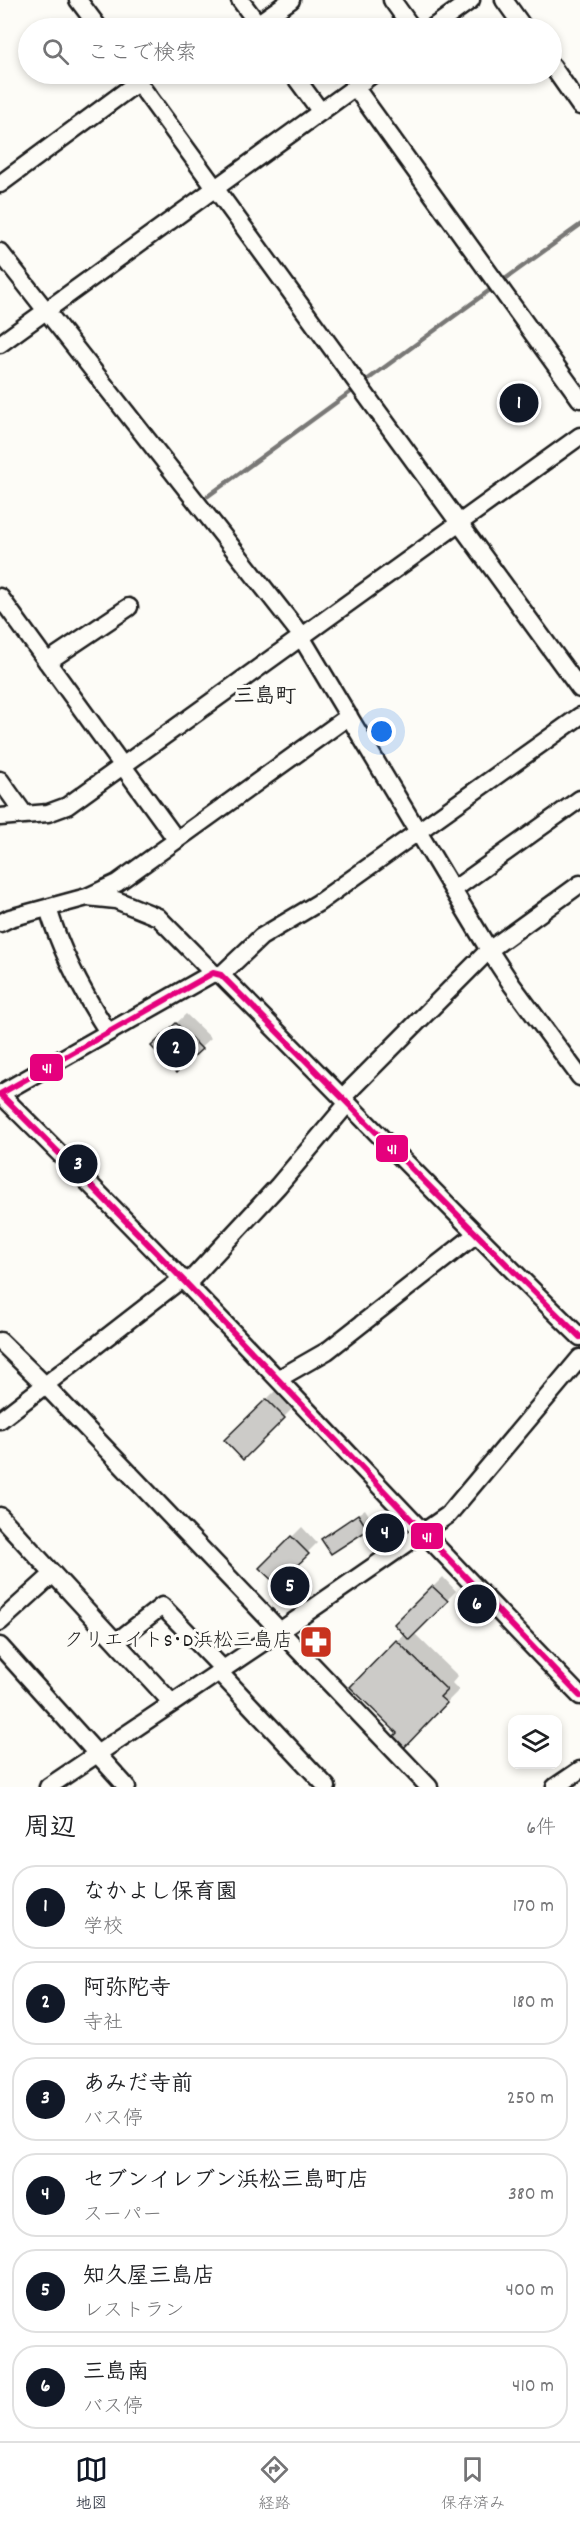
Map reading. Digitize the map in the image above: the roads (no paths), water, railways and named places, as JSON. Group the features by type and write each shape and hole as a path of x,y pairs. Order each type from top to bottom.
{"street":[{"path":"78,0 92,18"},
{"path":"240,0 253,18"},
{"path":"269,18 291,0"},
{"path":"392,0 405,18"},
{"path":"446,18 471,0"},
{"path":"504,0 517,18"},
{"path":"562,80 580,106"},
{"path":"0,184 127,84"},
{"path":"139,84 580,689"},
{"path":"300,84 321,112"},
{"path":"0,344 359,84"},
{"path":"355,87 580,399"},
{"path":"0,252 302,638 489,950 512,986 580,1077"},
{"path":"0,817 48,813 67,806 580,436"},
{"path":"0,598 176,839"},
{"path":"47,662 129,607"},
{"path":"0,923 10,918 87,897 117,883 349,716"},
{"path":"580,716 318,903 261,937 217,974 108,1032 0,1094 126,1218 580,1696"},
{"path":"0,780 25,815"},
{"path":"453,890 580,799"},
{"path":"0,1420 185,1281 278,1186 346,1100 489,950 580,884"},
{"path":"87,897 116,900 158,917 346,1100 475,1235 580,1337"},
{"path":"48,908 57,939 66,959 108,1032"},
{"path":"278,1379 327,1351 475,1235"},
{"path":"0,1341 46,1386 429,1787"},
{"path":"48,1787 448,1515 580,1358"},
{"path":"0,1516 172,1704"},
{"path":"0,1622 53,1574"},
{"path":"116,1642 162,1606 327,1787"},
{"path":"0,1646 127,1787"},
{"path":"555,1787 580,1770"}],"waterway":[{"path":"501,282 580,225"},
{"path":"363,383 494,287"},
{"path":"208,496 356,388"}],"place":[{"name":"なかよし保育園","path":"519,403"},
{"name":"阿弥陀寺","path":"176,1048"},
{"name":"あみだ寺前","path":"78,1164"},
{"name":"セブンイレブン浜松三島町店","path":"385,1533"},
{"name":"知久屋三島店","path":"290,1586"},
{"name":"三島南","path":"477,1604"},
{"name":"クリエイトS･D浜松三島店","path":"316,1642"}],"district":[{"name":"三島町","path":"265,698"}]}
